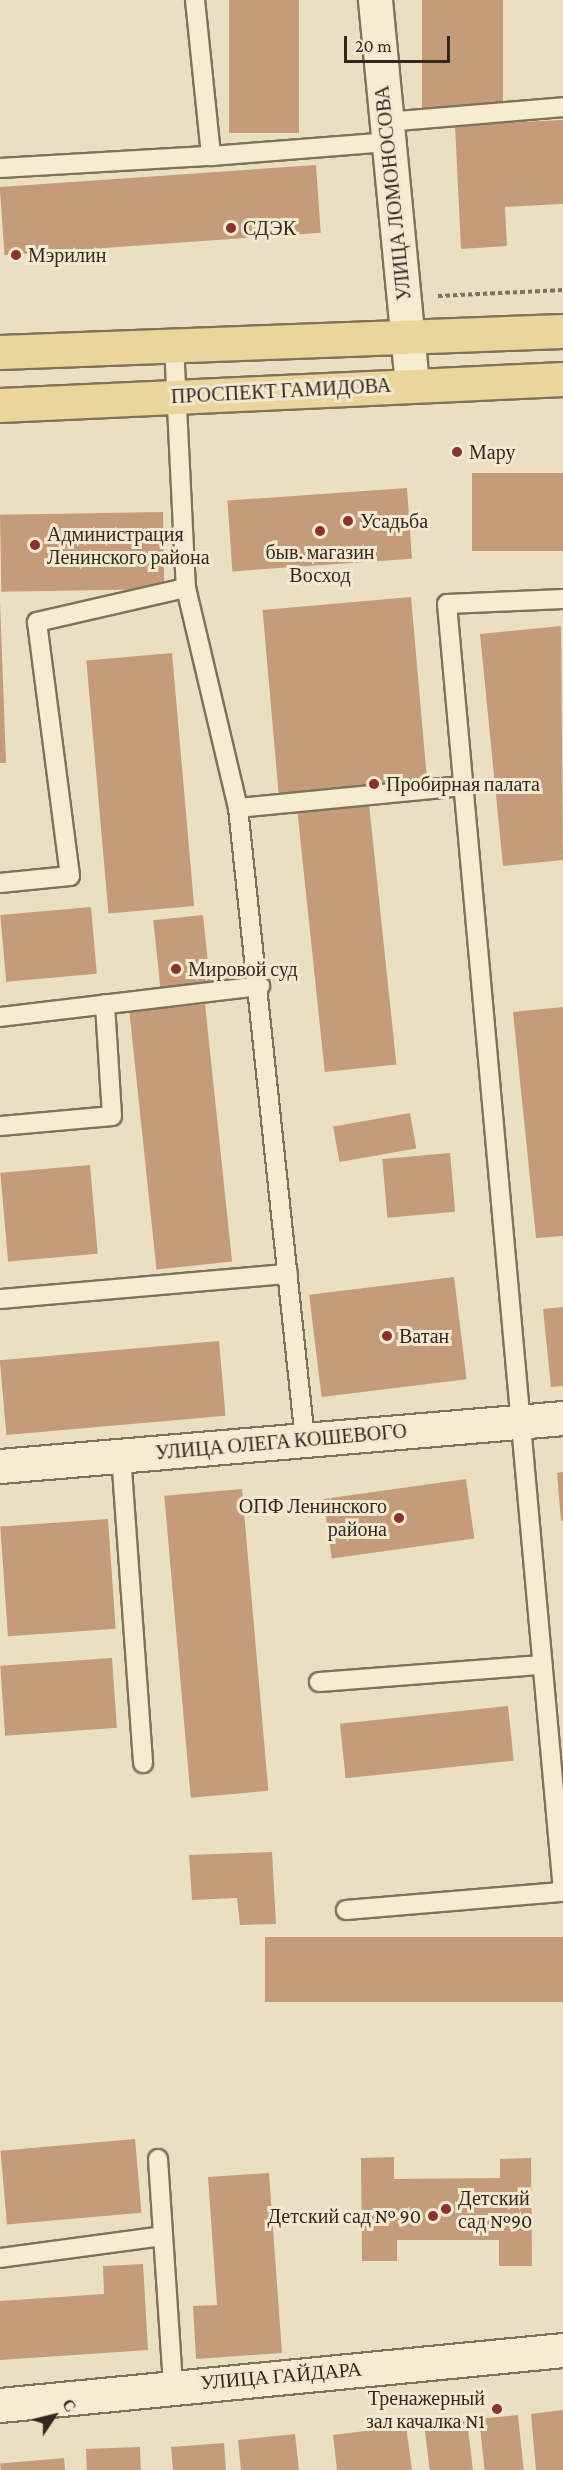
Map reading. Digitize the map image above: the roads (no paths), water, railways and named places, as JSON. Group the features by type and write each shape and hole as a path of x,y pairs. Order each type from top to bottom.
{"main road":[{"path":"0,352 563,331"},
{"name":"ПРОСПЕКТ ГАМИДОВА","path":"0,405 563,379"}],"street":[{"name":"УЛИЦА ЛОМОНОСОВА","path":"375,0 412,386"},
{"name":"УЛИЦА ОЛЕГА КОШЕВОГО","path":"0,1466 563,1419"},
{"name":"УЛИЦА ГАЙДАРА","path":"0,2405 173,2386 563,2350"}],"lane":[{"path":"195,0 211,156"},
{"path":"0,168 211,156 563,107"},
{"path":"174,345 186,588 238,808 260,986 305,1440"},
{"path":"0,883 70,876 37,622 186,588"},
{"path":"346,1910 562,1892 522,1422 447,604 563,599"},
{"path":"238,808 464,786"},
{"path":"0,1017 260,986"},
{"path":"0,1126 112,1116 105,1004"},
{"path":"0,1299 288,1274"},
{"path":"121,1455 143,1763"},
{"path":"319,1682 542,1665"},
{"path":"158,2159 173,2386"},
{"path":"0,2258 163,2236"}],"place":[{"name":"СДЭК","path":"231,228"},
{"name":"Мэрилин","path":"16,255"},
{"name":"Мару","path":"457,452"},
{"name":"Усадьба","path":"348,521"},
{"name":"быв. магазин Восход","path":"320,531"},
{"name":"Администрация Ленинского района","path":"35,545"},
{"name":"Пробирная палата","path":"374,784"},
{"name":"Мировой суд","path":"176,969"},
{"name":"Ватан","path":"387,1336"},
{"name":"ОПФ Ленинского района","path":"399,1518"},
{"name":"Детский сад №90","path":"446,2209"},
{"name":"Детский сад № 90","path":"433,2216"},
{"name":"Тренажерный зал качалка N1","path":"497,2409"}]}
